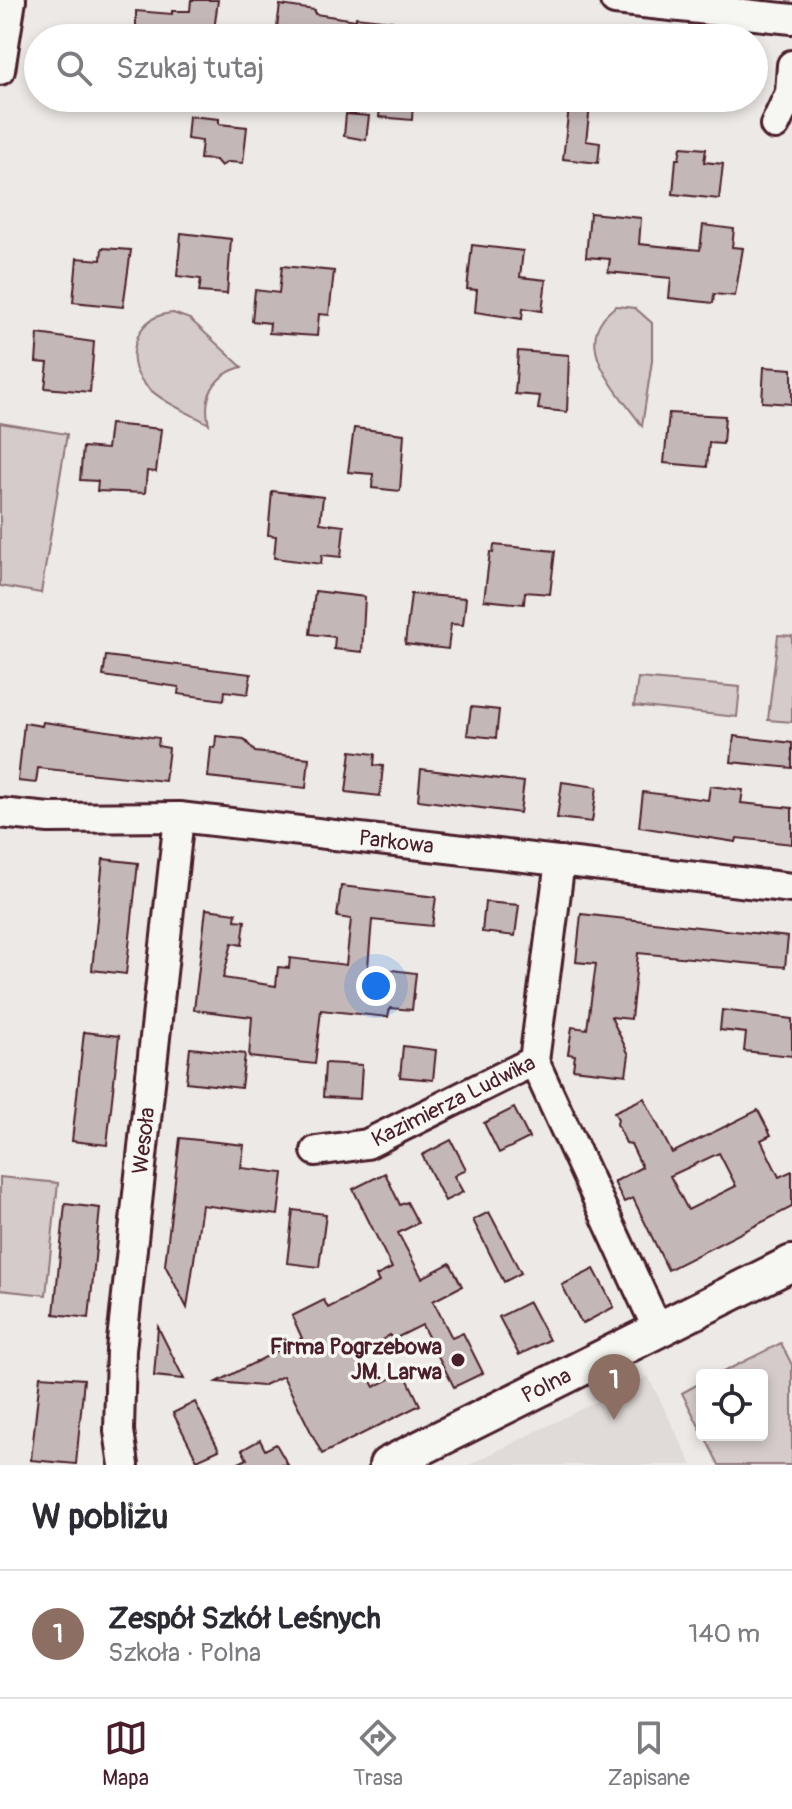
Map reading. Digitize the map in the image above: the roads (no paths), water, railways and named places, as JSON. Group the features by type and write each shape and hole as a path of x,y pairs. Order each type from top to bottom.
{"street":[{"path":"0,70 11,0"},
{"path":"615,0 792,19"},
{"path":"775,125 790,93 792,65"},
{"name":"Parkowa","path":"0,813 49,818 179,817 792,888"},
{"name":"Wesoła","path":"124,1465 119,1431 121,1350 179,817"},
{"name":"Kazimierza Ludwika","path":"316,1151 367,1144 534,1061 560,861"},
{"path":"534,1061 658,1330"},
{"name":"Polna","path":"387,1465 792,1263"}],"place":[{"name":"Firma Pogrzebowa JM. Larwa","path":"458,1360"},
{"name":"Zespół Szkół Leśnych","path":"614,1420"}]}
